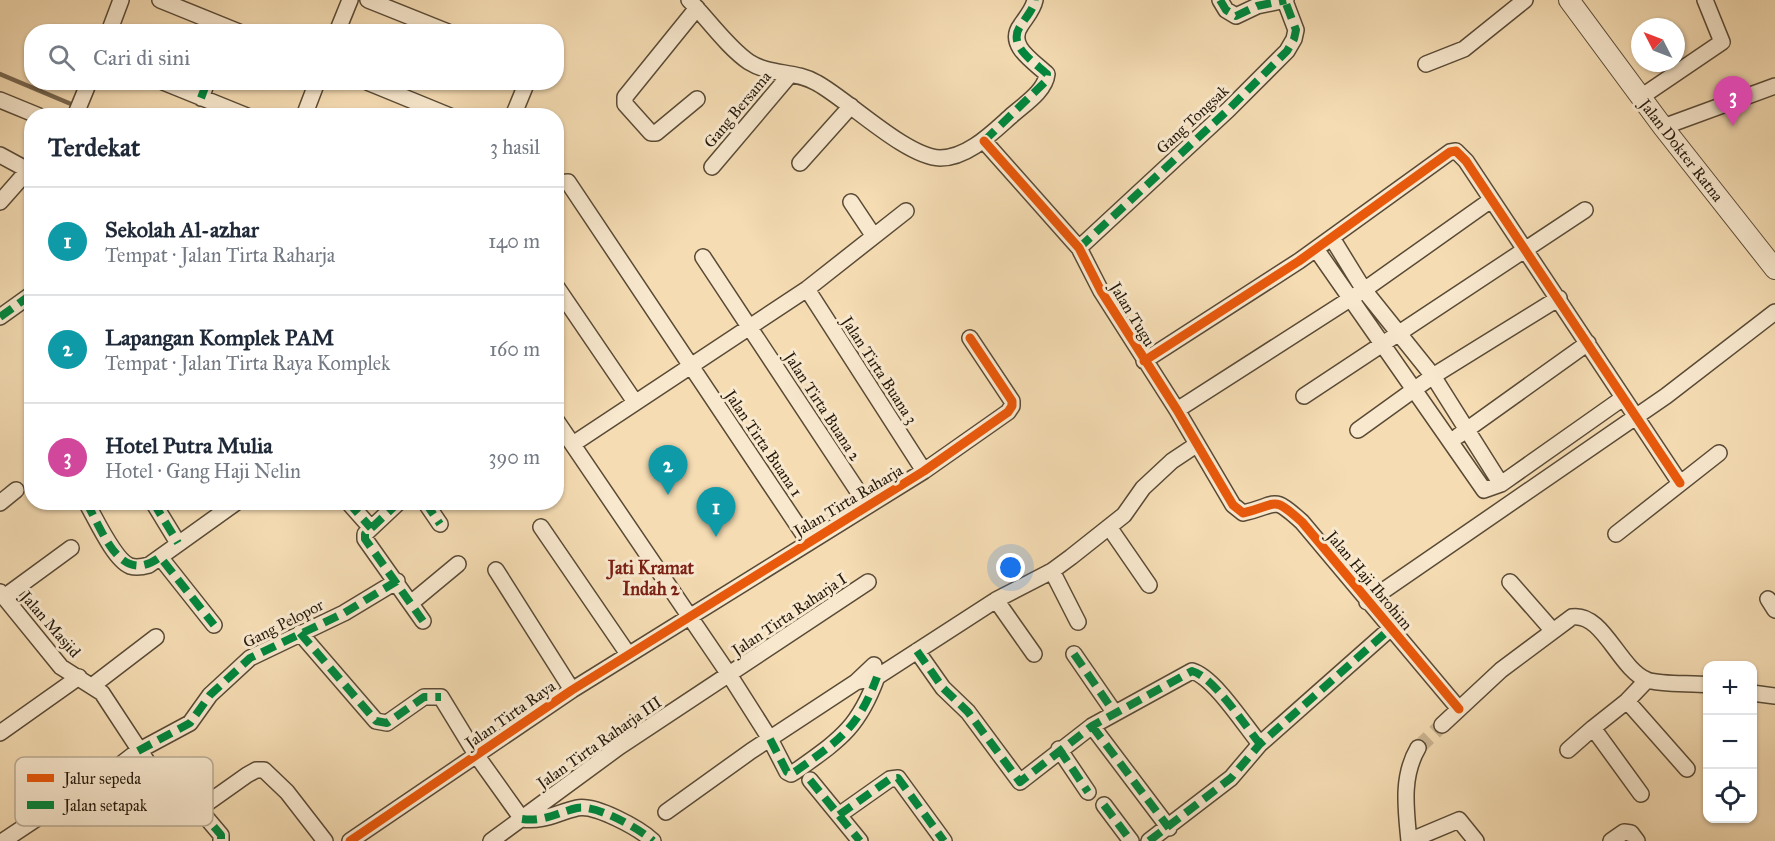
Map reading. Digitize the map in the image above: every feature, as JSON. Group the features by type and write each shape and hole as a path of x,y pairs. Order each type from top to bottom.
{"street":[{"path":"112,24 121,0"},
{"path":"160,0 217,24"},
{"path":"340,24 350,0"},
{"path":"698,99 656,133 651,133 625,104 625,97 693,4 746,60 764,71 795,75 851,106 901,141 934,157 948,157 984,141 1046,81 1047,74 1021,49 1015,38 1016,32 1035,0"},
{"path":"1220,0 1226,10 1236,16 1257,6 1285,1"},
{"path":"1426,64 1464,50 1525,0"},
{"name":"Jalan Dokter Ratna","path":"1569,0 1663,127 1775,269"},
{"path":"1641,97 1722,42 1705,0"},
{"path":"374,1 429,24"},
{"name":"Gang Tongsak","path":"1080,248 1228,111 1287,51 1296,30 1285,1"},
{"name":"Gang Bersama","path":"712,167 795,75"},
{"path":"1663,127 1775,86"},
{"path":"79,108 86,90"},
{"path":"182,90 227,108"},
{"path":"201,98 204,90"},
{"path":"307,108 313,90"},
{"path":"387,90 430,108"},
{"path":"516,108 523,90"},
{"path":"0,100 24,110"},
{"path":"800,163 851,106"},
{"name":"Jalan Tugu","path":"984,141 1080,248 1101,291 1144,361 1177,410 1233,505 1243,513"},
{"path":"1144,361 1316,249 1450,152 1456,151 1559,298 1680,483"},
{"path":"0,154 24,168 23,176 0,202"},
{"name":"Jalan Tirta Buana 1","path":"564,182 568,182 808,541"},
{"path":"1177,410 1364,290 1491,200"},
{"path":"850,202 873,234"},
{"path":"1304,396 1586,210"},
{"path":"573,444 807,289 873,234 906,211"},
{"path":"1332,238 1364,290 1433,376 1501,484"},
{"path":"1316,249 1478,486 1484,490 1501,484 1623,398"},
{"name":"Jalan Tirta Buana 2","path":"703,257 867,505"},
{"name":"Jalan Tirta Buana 3","path":"807,289 924,471"},
{"path":"564,298 635,402"},
{"path":"1358,430 1433,376 1559,298"},
{"path":"0,317 24,300"},
{"path":"1367,602 1635,416 1775,312"},
{"name":"Jalan Tirta Raharja","path":"690,616 924,471 1008,412 1012,401 970,338"},
{"path":"1450,442 1588,343"},
{"path":"564,431 730,676 770,739 787,772 791,774 796,771 847,734 869,699 875,671"},
{"path":"666,812 856,682 917,651 996,600 1052,571 1124,515 1143,488 1172,461 1196,445"},
{"path":"1616,534 1719,453"},
{"path":"1543,455 1554,472"},
{"path":"0,503 16,490"},
{"name":"Jalan Haji Ibrohim","path":"1243,513 1272,502 1282,504 1302,522 1459,709"},
{"path":"91,510 125,563 139,568 149,565 225,510"},
{"path":"158,510 178,543"},
{"path":"355,510 371,528"},
{"path":"390,510 371,528 365,539 397,581 423,621"},
{"path":"430,510 440,524"},
{"path":"541,527 628,654"},
{"path":"1109,527 1149,585"},
{"path":"2,595 71,548"},
{"path":"160,557 214,625"},
{"path":"411,603 458,564"},
{"path":"496,570 572,690"},
{"path":"1052,571 1078,622"},
{"name":"Gang Pelopor","path":"130,757 190,723 210,695 250,658 366,601 397,581"},
{"name":"Jalan Tirta Raharja I","path":"730,676 868,582"},
{"path":"1510,582 1553,631"},
{"name":"Jalan Masjid","path":"2,595 61,667 102,693 142,757"},
{"path":"996,600 1034,654"},
{"name":"Jalan Tirta Raya","path":"350,841 572,690 690,616"},
{"path":"1442,725 1501,670 1572,617 1586,618 1593,622 1623,659 1647,680 1703,685"},
{"name":"Jalan Haji Ibrohim","path":"1149,841 1231,778 1260,744 1391,628"},
{"path":"300,633 376,721 387,723 424,697 441,697 477,756 522,819 543,821 580,807 626,822 653,841"},
{"path":"93,686 156,637"},
{"path":"917,651 943,688 968,712 1020,782 1059,749 1092,726 1191,671 1198,673 1218,692 1260,744"},
{"path":"1074,654 1114,712"},
{"name":"Jalan Tirta Raharja III","path":"491,841 619,747 730,676"},
{"path":"0,733 79,677"},
{"path":"1568,750 1627,701 1647,680"},
{"path":"1757,694 1775,696"},
{"path":"1627,701 1687,769"},
{"path":"1092,726 1168,828"},
{"path":"1593,728 1641,794"},
{"path":"1418,748 1410,761 1406,777 1409,841 1459,820 1476,841"},
{"path":"1059,749 1088,792"},
{"path":"213,799 247,775 256,770 264,770 287,792 325,841"},
{"path":"838,815 890,779 898,778 944,841"},
{"path":"810,780 860,841"},
{"path":"1104,805 1131,841"},
{"name":"Gang Pelopor","path":"3,841 26,826"},
{"path":"213,826 221,835 221,841"},
{"path":"1611,841 1624,832 1631,833 1637,841"}],"waterway":[{"path":"0,74 24,84"},
{"path":"38,90 71,104"}],"tunnel":[{"path":"1418,748 1442,725"}],"marked path":[{"path":"984,141 1046,81 1047,74 1023,52 1017,39 1017,32 1035,0"},
{"path":"1220,0 1226,10 1236,16 1257,6 1286,0"},
{"path":"1079,248 1228,110 1287,51 1296,30 1285,1"},
{"path":"201,98 204,90"},
{"path":"0,317 24,300"},
{"path":"90,510 114,552 123,560 134,565 146,564 160,557 214,625"},
{"path":"158,510 178,543"},
{"path":"355,510 371,528"},
{"path":"390,510 365,534 365,539 423,621"},
{"path":"430,510 440,524"},
{"path":"138,751 190,723 210,695 250,658 344,613 397,581"},
{"path":"1149,841 1231,778 1260,744 1391,628"},
{"path":"300,633 376,721 387,723 424,697 441,697"},
{"path":"917,651 943,688 968,712 1020,782 1092,726 1192,671 1210,682 1260,744"},
{"path":"1074,654 1114,712"},
{"path":"770,739 787,772 791,774 846,732 870,695 877,677"},
{"path":"1092,726 1169,828"},
{"path":"1059,749 1088,792"},
{"path":"839,815 890,779 898,778 944,841"},
{"path":"810,780 860,841"},
{"path":"1104,805 1131,841"},
{"path":"522,819 544,818 577,808 585,808 617,818 653,841"},
{"path":"213,826 221,835 221,841"}],"cycle path":[{"path":"984,141 1079,248 1101,291 1177,410 1233,505 1243,513 1269,505 1279,505 1302,522 1459,709"},
{"path":"1144,361 1299,261 1450,152 1456,151 1466,161 1680,483"},
{"path":"350,841 572,690 924,471 1008,412 1012,401 970,338"}],"place":[{"name":"Hotel Putra Mulia","path":"1733,126"},
{"name":"Lapangan Komplek PAM","path":"668,495"},
{"name":"Sekolah Al-azhar","path":"716,537"}],"district":[{"name":"Jati Kramat Indah 2","path":"651,578"}]}
